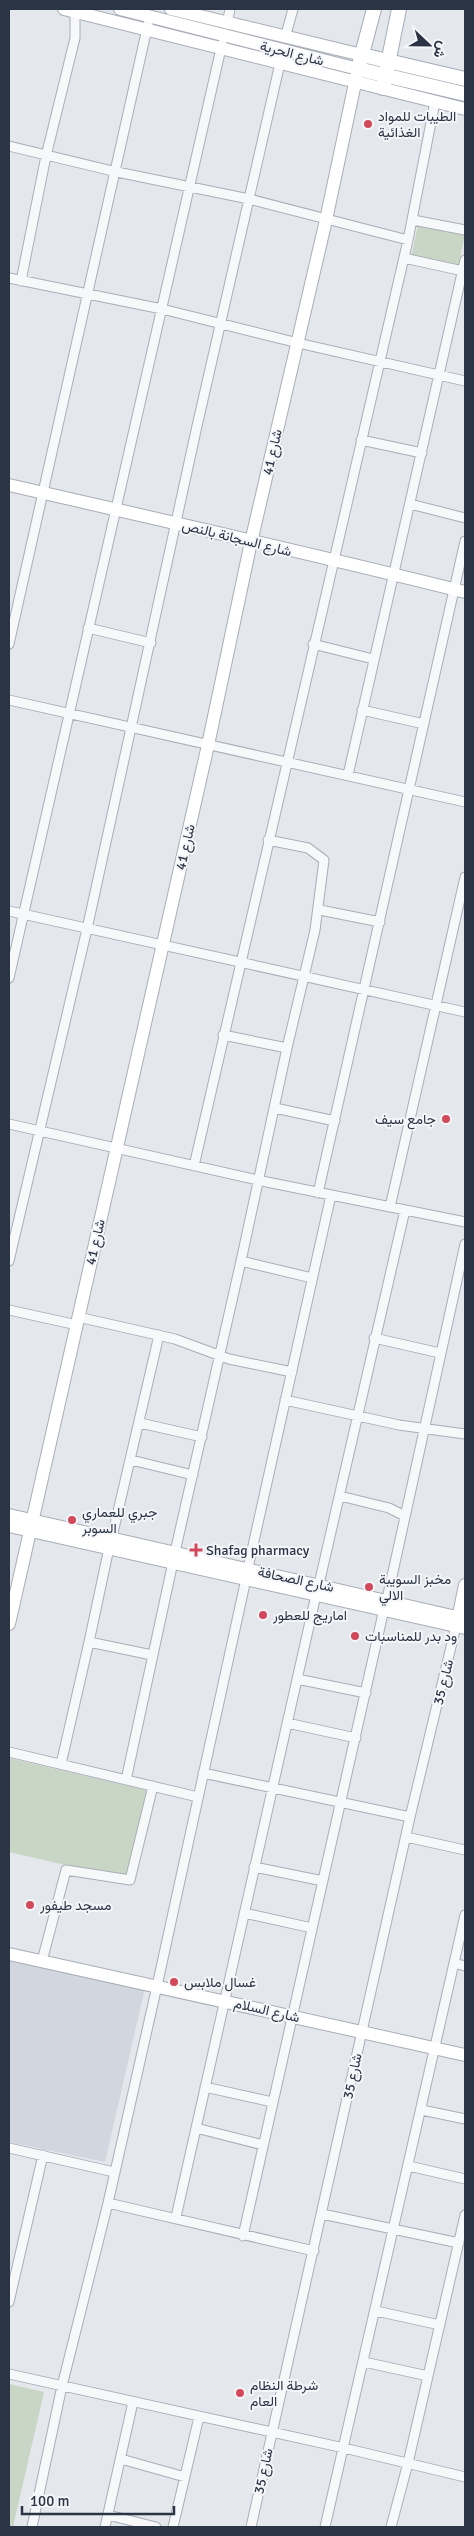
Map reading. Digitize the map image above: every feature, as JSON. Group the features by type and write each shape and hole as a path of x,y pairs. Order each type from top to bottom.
{"main road":[{"name":"شارع الحرية","path":"120,9 225,30 286,38 362,56 389,60 465,79"},
{"name":"شارع الحرية","path":"171,9 225,30 282,57 384,81 465,94"},
{"path":"357,75 374,9"},
{"path":"399,9 384,81 435,102 465,109"},
{"path":"71,10 221,49 282,57"},
{"name":"شارع 41","path":"9,1624 208,745 251,542 326,220 357,75"},
{"name":"شارع السجانة بالنص","path":"9,485 460,591"},
{"name":"شارع الصحافة","path":"9,1515 30,1525 461,1622"},
{"name":"شارع الصحافة","path":"9,1526 30,1525"},
{"path":"461,1622 465,1586"},
{"name":"شارع السلام","path":"9,1954 225,2000 465,2055"}],"street":[{"path":"9,978 230,9"},
{"path":"286,38 292,9"},
{"path":"21,281 46,156 74,38 71,10"},
{"path":"9,644 42,493 117,172 150,16"},
{"path":"9,1261 13,1218 40,1131 282,57"},
{"path":"194,1166 239,963 413,220 435,102"},
{"path":"9,146 117,172 249,199 408,240"},
{"path":"413,220 465,230"},
{"path":"404,258 462,271"},
{"path":"348,776 465,260"},
{"path":"9,278 162,309 298,343 465,381"},
{"path":"361,440 422,453"},
{"path":"410,504 465,518"},
{"path":"318,1193 424,724 460,591 465,542"},
{"path":"88,628 151,643"},
{"path":"313,644 373,660"},
{"path":"9,700 465,802"},
{"path":"362,710 424,724"},
{"path":"126,1780 303,976 320,910 324,860 314,850 268,840"},
{"path":"390,1207 465,877"},
{"path":"320,910 380,922"},
{"path":"9,911 465,1012"},
{"path":"223,1036 287,1048"},
{"path":"275,1108 335,1121"},
{"path":"9,1124 259,1181 465,1222"},
{"path":"32,2527 62,2386 108,2202 158,1986 331,1195"},
{"path":"176,2218 272,1787 340,1496 374,1338 406,1210"},
{"path":"243,2236 406,1516 465,1244"},
{"path":"241,1262 312,1278"},
{"path":"9,1310 159,1335 220,1356 292,1372"},
{"path":"61,1764 159,1335"},
{"path":"374,1338 440,1353"},
{"path":"285,1400 425,1428 465,1434"},
{"path":"140,1423 202,1437"},
{"path":"131,1460 193,1475"},
{"path":"340,1496 389,1508 406,1516"},
{"name":"شارع 35","path":"251,2527 410,1817 461,1622"},
{"path":"89,1642 152,1655"},
{"path":"297,1679 366,1693"},
{"path":"287,1723 356,1738"},
{"path":"9,1752 198,1798"},
{"path":"204,1773 341,1804 410,1817"},
{"path":"42,1961 66,1870 130,1880 153,1786"},
{"path":"406,1837 465,1850"},
{"path":"254,1867 323,1881"},
{"path":"244,1913 312,1928"},
{"path":"325,2527 465,1921"},
{"path":"454,1963 465,1966"},
{"path":"205,2087 272,2102"},
{"path":"422,2110 465,2119"},
{"path":"196,2128 263,2145"},
{"path":"9,2148 114,2172"},
{"path":"9,2302 43,2155"},
{"path":"409,2166 465,2179"},
{"path":"108,2202 243,2236 314,2251"},
{"path":"322,2214 394,2229 461,2246"},
{"path":"391,2527 461,2246 465,2215"},
{"path":"376,2311 440,2325"},
{"path":"364,2362 428,2376"},
{"path":"9,2374 199,2418 344,2448 465,2477"},
{"path":"106,2527 133,2402"},
{"path":"173,2527 199,2418"},
{"path":"121,2459 185,2477"},
{"path":"108,2515 156,2527"}],"shaded area":[{"path":"9,1957 145,1988 105,2162 9,2142"}],"green space":[{"path":"418,225 465,235 458,267 411,257"},
{"path":"9,1758 149,1791 129,1880 9,1852"},
{"path":"9,2384 44,2392 13,2527 9,2527"}],"place":[{"name":"الطيبات للمواد الغذائية","path":"368,124"},
{"name":"جامع سيف","path":"446,1119"},
{"name":"جبري للعماري السوبر","path":"72,1520"},
{"name":"Shafag pharmacy","path":"196,1550"},
{"name":"مخبز السويبة الالي","path":"369,1587"},
{"name":"اماريج للعطور","path":"263,1615"},
{"name":"ود بدر للمناسبات","path":"355,1636"},
{"name":"مسجد طيفور","path":"30,1905"},
{"name":"غسال ملابس","path":"174,1982"},
{"name":"شرطة النظام العام","path":"240,2393"}]}
